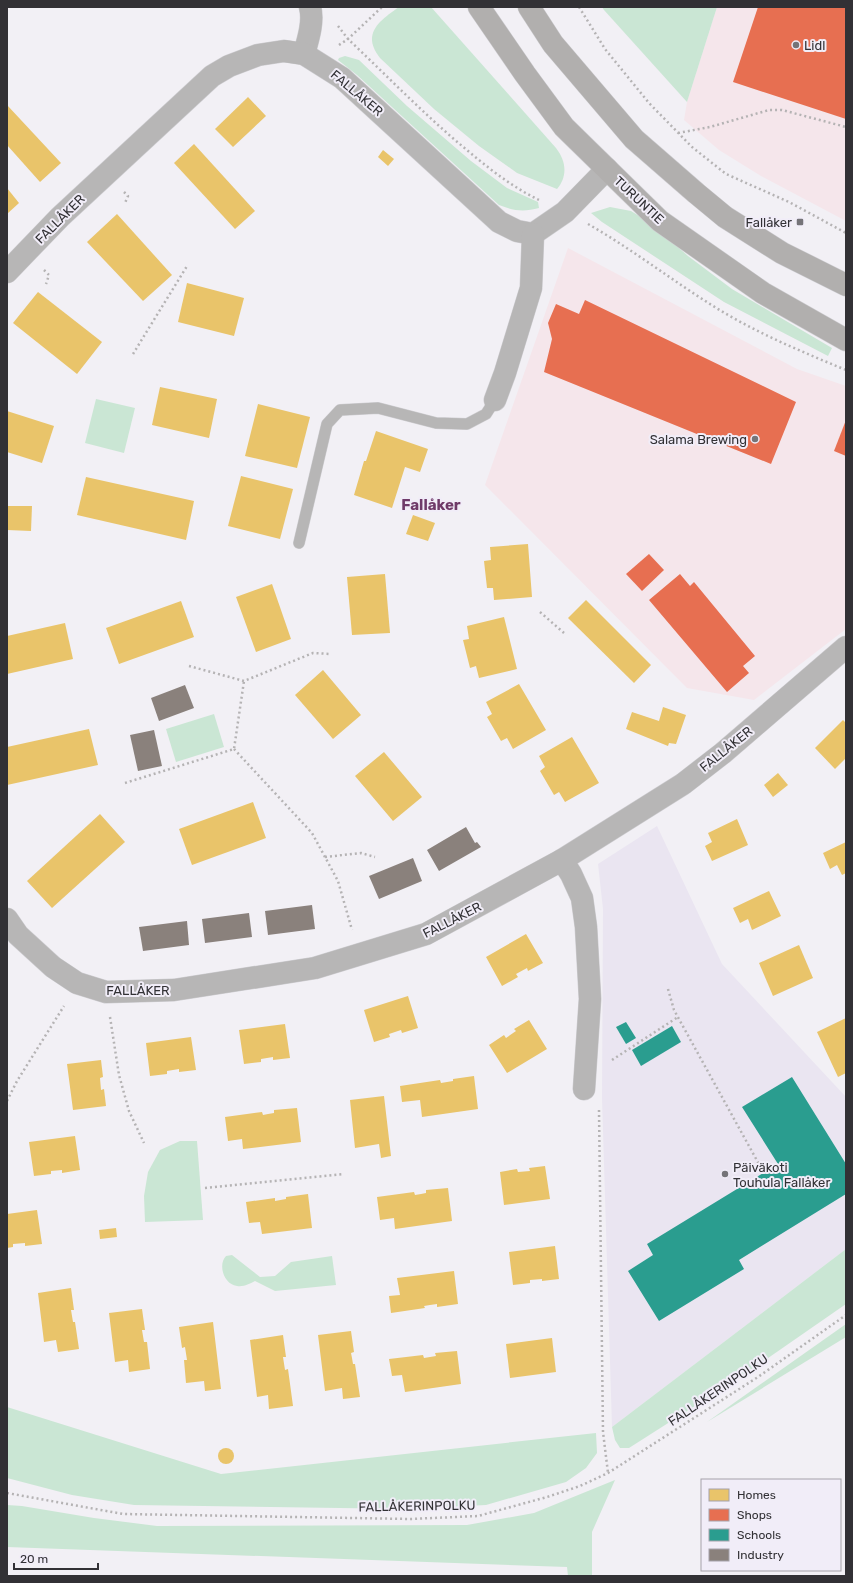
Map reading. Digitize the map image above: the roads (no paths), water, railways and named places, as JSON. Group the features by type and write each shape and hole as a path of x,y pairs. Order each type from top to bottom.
{"main road":[{"name":"TURUNTIE","path":"479,7 564,127 660,222 763,293 846,340"},
{"path":"529,7 553,44 634,138 696,194 725,217 782,253 846,285"}],"street":[{"path":"306,47 311,12 310,7"},
{"name":"FALLÅKER","path":"7,272 60,217 212,76 229,66 258,55 306,47 342,78 499,222 517,231 533,234"},
{"path":"495,400 505,373 531,288 533,234 565,212 607,169"},
{"name":"FALLÅKER","path":"7,919 18,935 53,967 77,983 106,992 174,990 315,968 360,956 426,934 562,860 683,784 723,753 846,647"},
{"path":"562,860 571,874 582,898 586,927 590,999 584,1089"}],"lane":[{"path":"300,543 327,424 340,410 378,408 436,423 467,424 486,414 495,400"}],"place":[{"name":"Lidl","path":"796,45"},
{"name":"Fallåker","path":"800,222"},
{"name":"Salama Brewing","path":"755,439"},
{"name":"Päiväkoti Touhula Fallåker","path":"725,1174"}],"district":[{"name":"Fallåker","path":"431,505"}]}
